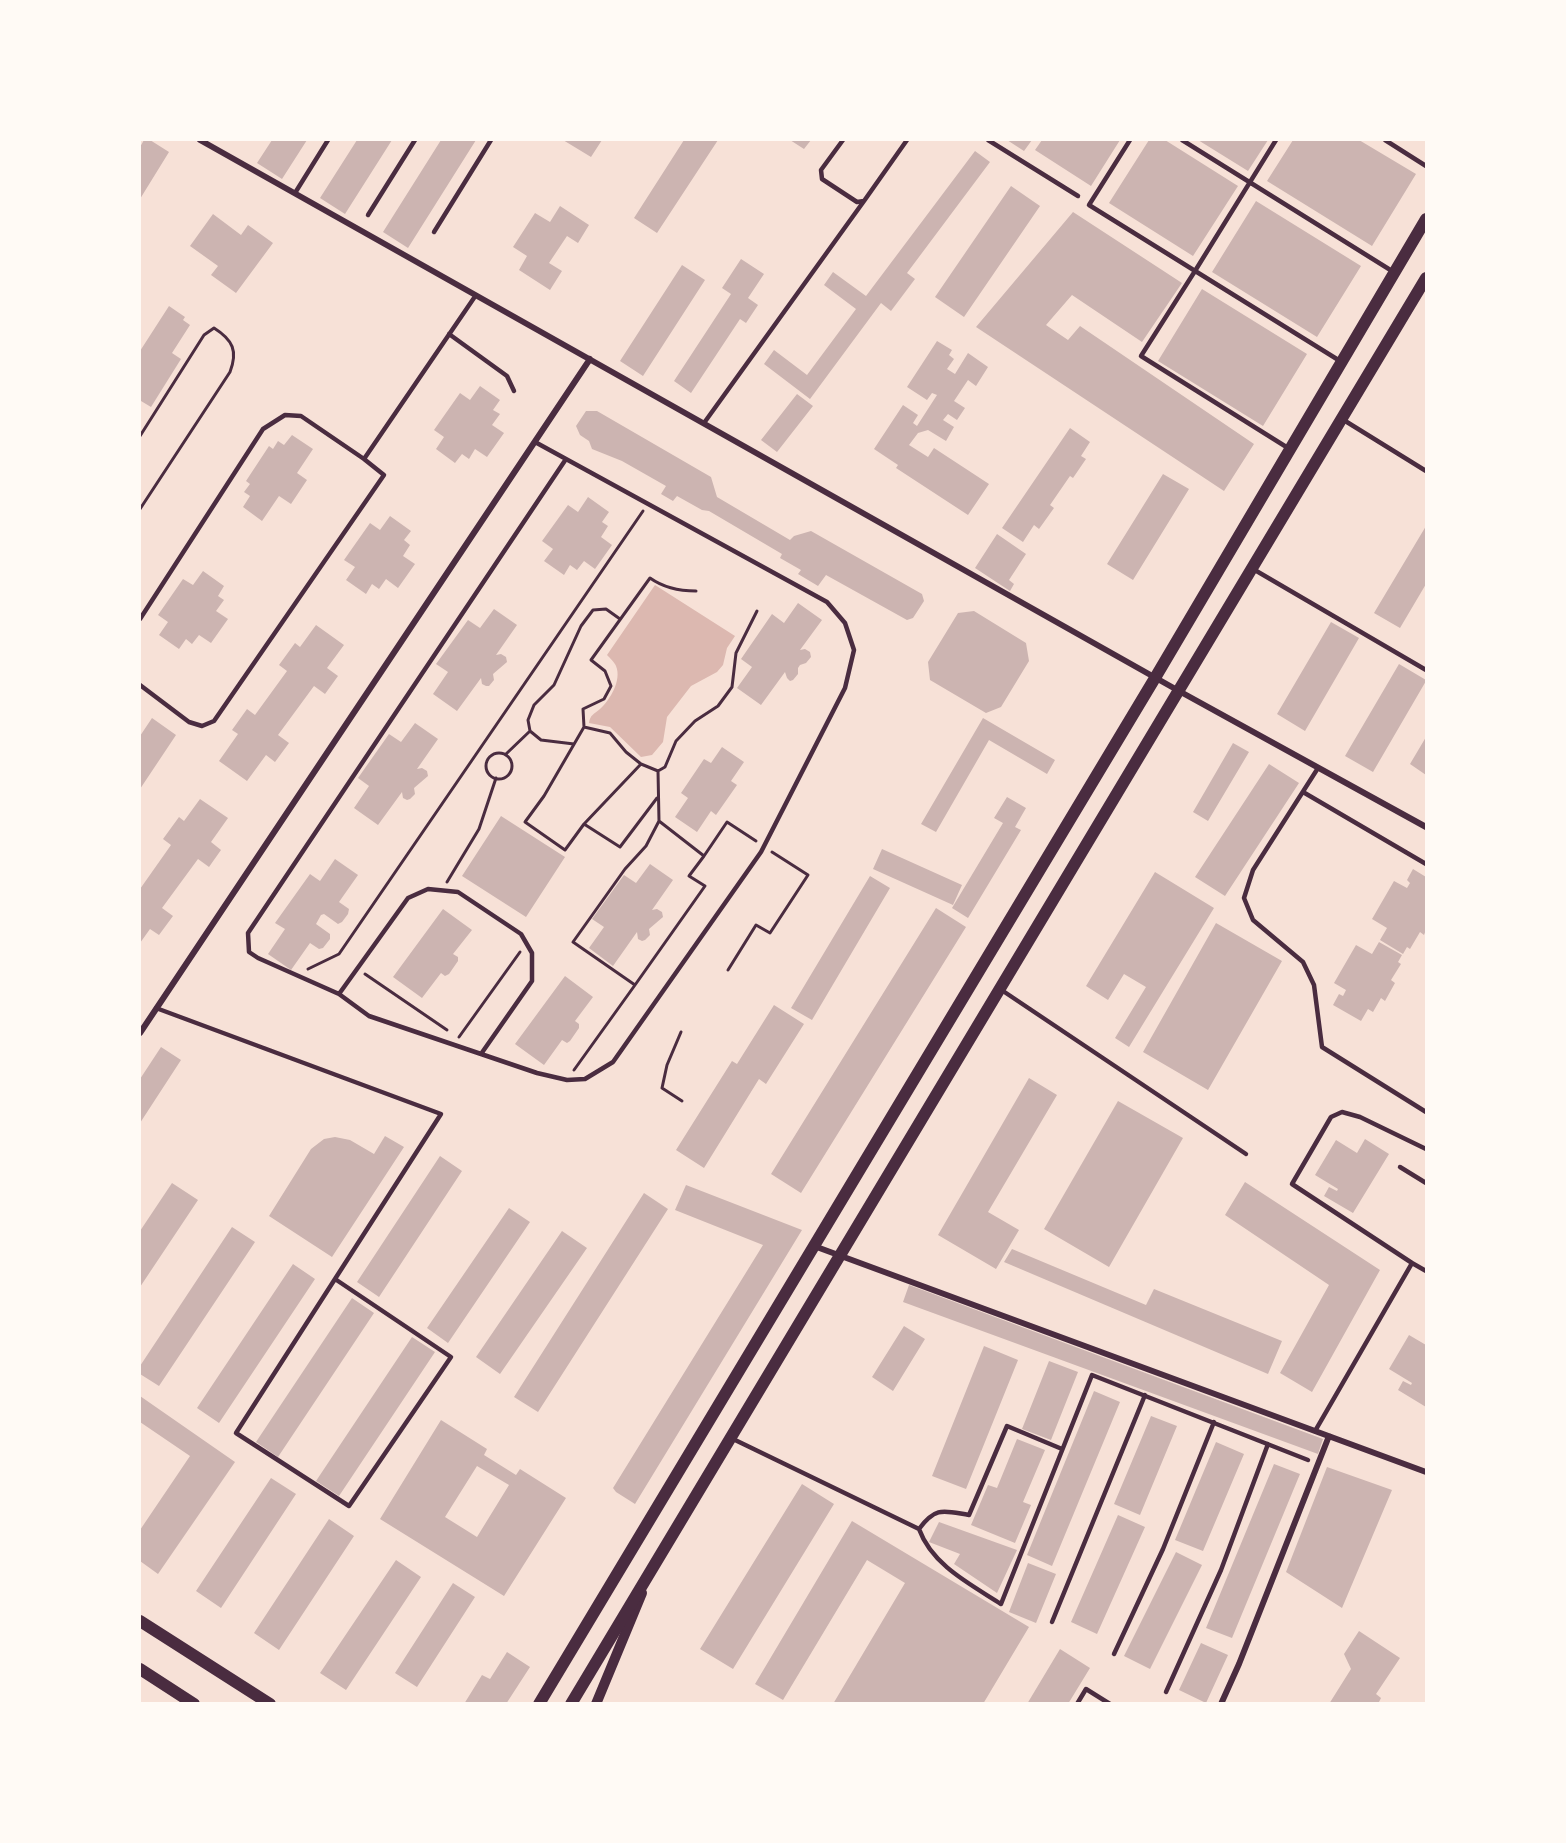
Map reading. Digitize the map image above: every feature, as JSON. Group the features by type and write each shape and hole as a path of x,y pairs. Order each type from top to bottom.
{"main road":[{"path":"539,1704 1155,678 1426,219"},
{"path":"571,1704 1426,278"},
{"path":"140,1621 270,1704"},
{"path":"140,1669 194,1704"}],"street":[{"path":"200,140 1155,678 1426,827"},
{"path":"140,1033 590,359"},
{"path":"813,1246 1426,1472"},
{"path":"1221,1704 1329,1436"},
{"path":"596,1704 653,1568"},
{"path":"534,1704 552,1681"}],"lane":[{"path":"295,193 328,140"},
{"path":"368,215 415,140"},
{"path":"434,232 491,140"},
{"path":"843,140 821,170 822,179 857,202 864,201"},
{"path":"704,423 907,140"},
{"path":"988,140 1078,196"},
{"path":"1130,140 1089,205 1342,362"},
{"path":"1182,140 1395,273"},
{"path":"1276,140 1141,356 1290,449"},
{"path":"1385,140 1426,166"},
{"path":"364,459 476,295"},
{"path":"449,334 507,376 514,392"},
{"path":"140,619 263,429 285,415 301,416 384,475 214,721 202,726 189,722 140,685"},
{"path":"1342,419 1426,471"},
{"path":"535,442 827,602 845,623 854,650 845,688 764,847 613,1062 585,1079 567,1080 537,1073 369,1016 339,994 249,952 248,933 566,459"},
{"path":"1252,569 1426,670"},
{"path":"1318,768 1253,870 1244,898 1253,920 1303,962 1314,985 1322,1047 1426,1112"},
{"path":"1303,792 1426,864"},
{"path":"339,994 408,897 428,889 458,892 521,934 532,953 532,981 481,1054"},
{"path":"1000,989 1246,1154"},
{"path":"156,1008 441,1114 236,1433 349,1506 451,1357 335,1280"},
{"path":"1426,1149 1360,1117 1342,1112 1332,1117 1292,1184 1426,1271"},
{"path":"1400,1167 1426,1184"},
{"path":"1315,1431 1412,1263"},
{"path":"730,1438 920,1529 924,1543 952,1572 1001,1604 1092,1375 1308,1460"},
{"path":"1052,1622 1145,1395"},
{"path":"1114,1654 1163,1549 1214,1422"},
{"path":"920,1529 929,1516 944,1511 969,1515 1007,1426 1062,1449"},
{"path":"1166,1692 1221,1570 1268,1444"},
{"path":"1077,1704 1086,1689 1110,1704"}],"path":[{"path":"140,436 204,335 214,328 227,336 234,349 234,363 230,372 140,509"},
{"path":"296,975 339,954 647,504"},
{"path":"641,764 584,824 565,850 525,822 544,796 584,727 583,709 604,699 611,686 605,671 591,660 650,578 660,585 681,591 696,591"},
{"path":"574,744 541,740 530,731 528,720 534,705 554,685 581,626 594,610 606,609 620,619"},
{"path":"658,771 665,767 676,741 695,721 718,706 732,687 736,653 757,611"},
{"path":"584,727 610,733 626,752 641,764 658,771"},
{"path":"506,754 513,764 511,772 504,778 496,778 487,770 487,761 493,754 506,754 530,731"},
{"path":"634,985 573,942 625,869 646,846 658,821 658,771"},
{"path":"442,890 479,830 496,778"},
{"path":"584,824 620,847 658,796"},
{"path":"658,821 704,856"},
{"path":"567,1080 705,886 689,876 727,822 808,875 770,933 756,925 728,970"},
{"path":"357,968 458,1038 526,944"},
{"path":"681,1032 662,1088 682,1101"}],"shaded area":[{"path":"655,585 735,636 727,648 723,665 717,672 691,686 667,717 663,742 652,755 641,757 610,727 589,723 591,716 608,700 616,683 616,666 607,655"}],"building":[{"path":"144,140 150,140 169,152 140,199 140,147"},
{"path":"272,140 307,140 282,179 257,163"},
{"path":"357,140 392,140 345,214 320,198"},
{"path":"441,140 476,140 408,248 383,232"},
{"path":"563,140 602,140 591,157"},
{"path":"684,140 718,140 657,233 634,218"},
{"path":"790,140 811,140 804,149"},
{"path":"1007,140 1032,140 1024,151"},
{"path":"1042,140 1120,140 1091,186 1035,150"},
{"path":"1149,140 1165,140 1238,186 1193,256 1109,203"},
{"path":"1198,140 1268,140 1248,171"},
{"path":"1293,140 1359,140 1416,174 1372,246 1267,181"},
{"path":"975,151 990,162 907,273 915,279 891,311 881,303 810,399 764,364 774,350 807,375 856,309 824,285 833,272 866,296"},
{"path":"1011,186 1040,206 964,317 935,297"},
{"path":"1256,201 1361,266 1317,337 1212,272"},
{"path":"560,206 589,225 578,243 567,236 549,263 562,271 550,290 519,270 527,256 513,247 535,213 550,222"},
{"path":"1073,212 1182,283 1142,342 1072,295 1046,325 1068,340 1080,326 1254,444 1224,491 976,327"},
{"path":"213,214 241,235 248,225 273,243 236,293 211,275 218,266 190,246"},
{"path":"741,259 764,274 748,298 758,305 746,323 740,319 691,393 674,381 731,294 722,288"},
{"path":"682,265 705,280 643,376 620,361"},
{"path":"1202,289 1307,354 1263,426 1158,361"},
{"path":"169,306 185,317 183,320 190,325 172,353 181,359 151,407 141,401 140,403 140,351"},
{"path":"937,341 952,350 949,355 954,359 947,369 955,374 968,353 988,367 976,386 968,380 954,401 965,408 957,420 948,414 943,420 954,427 946,441 928,430 918,433 909,445 928,457 934,448 989,484 968,515 896,468 898,465 874,449 903,405 918,415 913,423 917,426 937,395 932,393 927,400 907,387"},
{"path":"480,386 500,400 493,410 500,414 492,425 504,433 487,457 475,449 469,459 462,454 455,463 436,449 444,437 434,430 460,393 470,400"},
{"path":"797,394 813,406 777,452 761,440"},
{"path":"586,411 597,411 711,477 717,497 790,540 794,536 811,531 922,594 924,601 913,618 907,620 826,575 818,586 798,574 801,570 780,558 782,554 709,511 702,510 677,496 673,501 661,494 666,486 622,461 592,449 589,441 580,435 576,426"},
{"path":"1070,428 1090,442 1081,456 1086,459 1073,478 1070,476 1050,505 1054,508 1039,529 1034,525 1023,542 1002,528"},
{"path":"292,435 313,449 297,473 307,480 291,504 279,496 262,521 243,507 250,496 244,492 250,484 246,481 269,446 273,449 278,441 284,445"},
{"path":"1163,474 1189,489 1133,580 1107,564"},
{"path":"588,497 609,512 602,522 608,526 601,537 612,545 595,569 584,561 577,570 570,565 564,575 544,561 553,549 542,541 568,505 578,512"},
{"path":"390,516 411,531 404,540 410,545 403,556 415,564 398,588 386,579 379,589 372,584 366,594 346,580 355,567 344,560 370,523 380,530"},
{"path":"1426,526 1426,584 1400,628 1374,613"},
{"path":"997,534 1026,554 1009,580 1014,584 1010,591 975,568"},
{"path":"203,571 224,586 218,596 224,600 216,611 228,619 211,643 199,635 192,644 186,639 179,649 159,635 168,622 158,615 183,579 193,585"},
{"path":"798,603 822,620 800,650 805,649 810,652 811,657 806,663 800,665 798,674 793,680 790,681 787,678 785,672 761,705 737,688 752,667 741,659 772,614 784,623"},
{"path":"494,609 517,625 496,655 501,654 506,657 507,662 493,674 494,680 489,686 482,684 481,678 457,711 433,694 448,672 436,664 468,620 480,628"},
{"path":"974,611 1026,643 1029,661 1001,707 986,713 930,680 928,662 958,613"},
{"path":"1331,622 1359,638 1305,731 1277,714"},
{"path":"316,625 344,645 327,668 338,676 325,694 314,686 278,735 289,743 275,762 266,755 247,781 219,761 238,734 232,730 247,709 255,715 287,671 279,665 295,643 300,647"},
{"path":"1399,664 1426,681 1373,772 1345,756"},
{"path":"152,718 176,735 140,789 140,736"},
{"path":"983,718 1055,760 1047,774 989,740 936,832 921,824"},
{"path":"415,723 438,739 417,769 422,768 427,771 428,776 414,788 415,794 410,799 403,798 402,792 378,825 354,808 369,786 358,778 389,734 401,742"},
{"path":"1426,737 1426,775 1410,764"},
{"path":"1233,743 1249,752 1208,821 1193,812"},
{"path":"722,747 744,762 731,781 737,785 716,815 711,811 697,832 675,817 688,798 681,793 704,759 711,763"},
{"path":"1269,764 1299,783 1225,896 1195,877"},
{"path":"1007,797 1026,808 1015,827 1021,830 968,918 952,908 1003,823 994,818"},
{"path":"200,799 228,818 211,842 221,850 209,867 198,859 162,908 173,916 159,935 150,929 140,943 140,889 171,845 163,839 179,817 184,821"},
{"path":"501,816 565,857 526,917 462,876"},
{"path":"882,849 962,885 953,905 873,869"},
{"path":"335,859 358,875 339,902 349,909 348,914 338,924 324,914 321,915 316,924 330,934 330,939 323,948 319,949 310,943 291,970 268,954 285,929 275,923 310,874 320,881"},
{"path":"650,864 673,880 652,910 657,909 662,912 663,917 649,929 650,935 645,940 638,939 637,932 613,966 589,948 604,927 592,919 624,875 636,883"},
{"path":"1413,869 1426,877 1426,930 1424,935 1420,932 1410,949 1407,947 1403,954 1380,940 1387,928 1372,919 1394,881 1407,888 1410,883 1407,880"},
{"path":"1155,872 1214,908 1129,1047 1115,1038 1146,987 1124,974 1108,1000 1086,986"},
{"path":"870,876 890,888 812,1020 791,1008"},
{"path":"936,908 966,927 801,1193 771,1174"},
{"path":"443,909 472,930 453,954 458,957 458,961 449,974 445,976 441,973 422,998 393,977"},
{"path":"1216,923 1282,961 1208,1090 1143,1052"},
{"path":"1379,942 1402,955 1398,962 1401,964 1391,980 1395,983 1385,1001 1381,998 1373,1012 1368,1009 1361,1021 1333,1005 1339,994 1343,996 1346,990 1334,983 1356,945 1372,954"},
{"path":"565,976 593,997 575,1021 579,1024 579,1028 570,1041 567,1043 562,1040 544,1065 515,1044"},
{"path":"774,1005 804,1024 766,1084 759,1079 704,1168 676,1150 732,1061 737,1064"},
{"path":"161,1047 181,1060 140,1123 140,1079"},
{"path":"1029,1078 1057,1095 988,1212 1019,1230 996,1269 938,1235"},
{"path":"1118,1101 1183,1138 1109,1267 1044,1229"},
{"path":"385,1136 404,1147 332,1257 269,1216 311,1149 324,1139 335,1137 350,1140 374,1154"},
{"path":"1365,1139 1389,1154 1353,1213 1324,1196 1329,1187 1337,1191 1338,1189 1315,1175 1336,1140 1357,1153"},
{"path":"440,1156 462,1171 379,1297 357,1282"},
{"path":"1245,1182 1380,1270 1312,1392 1280,1373 1329,1285 1225,1215"},
{"path":"172,1183 198,1200 140,1287 140,1231"},
{"path":"686,1185 802,1230 635,1504 613,1488 763,1245 675,1210"},
{"path":"644,1193 668,1209 538,1412 514,1397"},
{"path":"509,1208 530,1222 448,1343 427,1328"},
{"path":"232,1227 255,1242 159,1386 140,1374 140,1366"},
{"path":"562,1231 587,1248 500,1374 476,1357"},
{"path":"1012,1249 1146,1305 1154,1289 1282,1341 1268,1374 1004,1262"},
{"path":"293,1264 315,1279 219,1423 197,1408"},
{"path":"909,1285 1323,1439 1318,1454 903,1302"},
{"path":"352,1298 374,1313 278,1457 256,1442"},
{"path":"904,1326 925,1339 893,1391 872,1377"},
{"path":"1409,1335 1426,1345 1426,1407 1398,1390 1403,1381 1411,1385 1412,1383 1389,1369"},
{"path":"412,1337 435,1352 339,1496 316,1481"},
{"path":"984,1346 1018,1360 966,1489 932,1476"},
{"path":"1049,1361 1078,1372 1051,1440 1022,1429"},
{"path":"1094,1391 1120,1402 1052,1566 1027,1555"},
{"path":"140,1396 235,1462 158,1574 140,1561 140,1530 190,1456 140,1422"},
{"path":"1151,1416 1177,1426 1140,1515 1114,1504"},
{"path":"441,1420 487,1449 484,1455 516,1475 520,1469 566,1498 504,1596 380,1519","holes":["477,1466 509,1485 477,1537 445,1517"]},
{"path":"1017,1439 1045,1450 1023,1502 1031,1505 1015,1543 971,1525 988,1485 997,1488"},
{"path":"1216,1442 1244,1454 1203,1551 1175,1540"},
{"path":"1274,1464 1300,1474 1232,1638 1206,1628"},
{"path":"1327,1467 1392,1490 1342,1608 1286,1572"},
{"path":"271,1478 296,1494 221,1608 196,1591"},
{"path":"802,1484 834,1504 733,1669 700,1649"},
{"path":"1118,1515 1145,1527 1097,1634 1071,1622"},
{"path":"329,1519 354,1536 279,1650 254,1633"},
{"path":"852,1521 1029,1627 983,1704 833,1704 905,1583 867,1560 783,1700 755,1684"},
{"path":"939,1522 1017,1550 997,1593 954,1564 960,1554 929,1542"},
{"path":"1176,1552 1202,1565 1150,1669 1124,1656"},
{"path":"396,1560 421,1577 346,1690 320,1673"},
{"path":"1028,1563 1056,1574 1036,1623 1009,1612"},
{"path":"453,1583 475,1597 417,1687 395,1673"},
{"path":"1359,1631 1400,1658 1376,1694 1381,1698 1378,1704 1329,1704 1351,1669 1344,1654"},
{"path":"1201,1643 1228,1655 1206,1703 1179,1690"},
{"path":"1060,1649 1090,1668 1068,1704 1027,1704"},
{"path":"507,1652 530,1667 506,1704 464,1704 482,1675 490,1679"}]}
